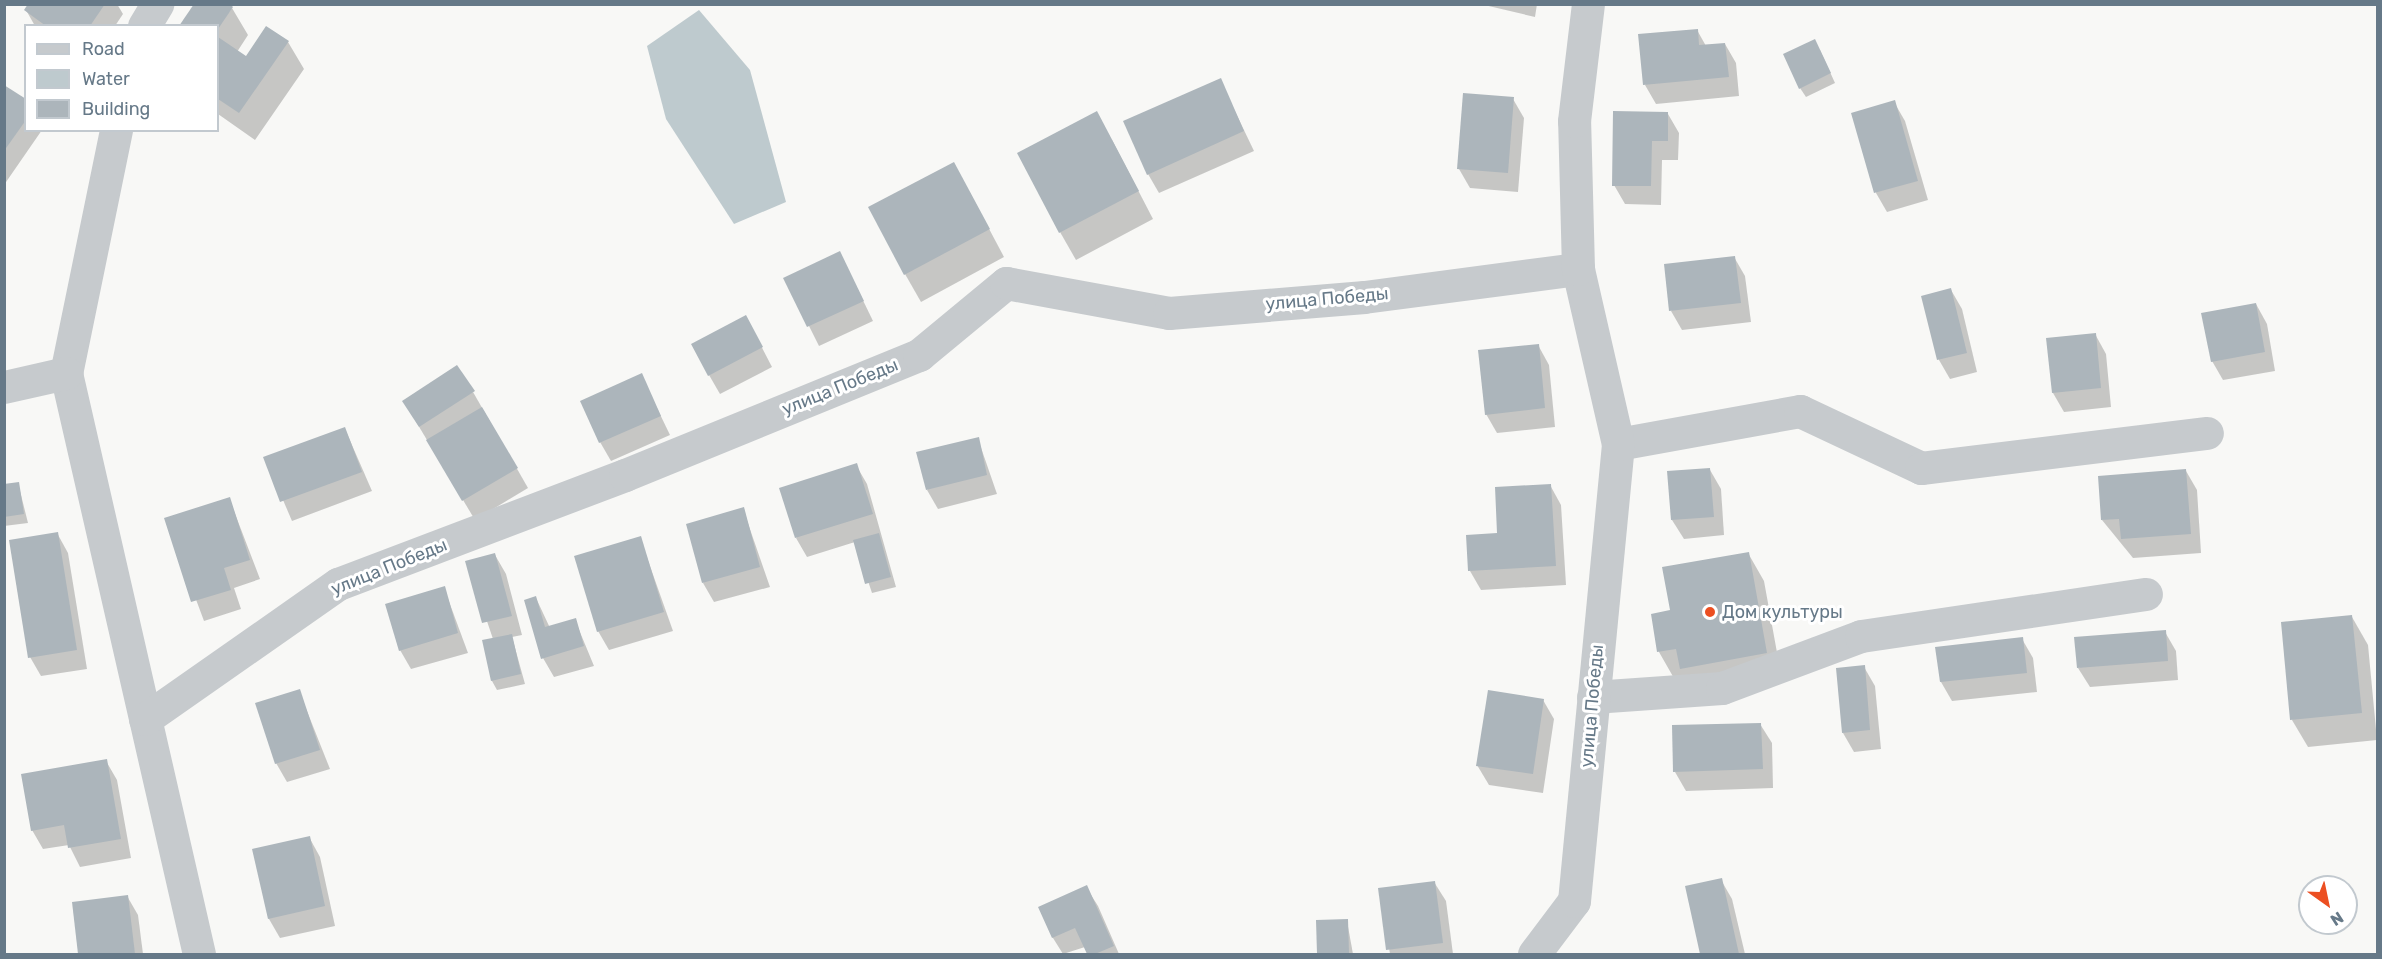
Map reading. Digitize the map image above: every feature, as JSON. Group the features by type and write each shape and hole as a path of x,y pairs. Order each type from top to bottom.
{"street":[{"path":"145,24 157,4"},
{"name":"улица Победы","path":"1534,954 1574,901 1618,444 1578,269 1574,121 1588,4"},
{"path":"116,132 66,373 199,954"},
{"name":"улица Победы","path":"145,719 338,584 625,475 919,355 1006,283 1169,313 1364,297 1578,269"},
{"path":"4,387 66,373"},
{"path":"1618,444 1800,411 1921,468 2208,433"},
{"path":"1593,697 1722,688 1861,636 2146,594"}],"water":[{"path":"699,10 750,70 786,202 734,224 666,119 647,46"}],"building":[{"path":"28,4 105,4 91,24 43,24 24,10"},
{"path":"194,4 230,4 233,7 219,28 219,24 180,24"},
{"path":"266,26 289,41 239,113 219,100 219,38 246,56"},
{"path":"1698,29 1699,45 1725,43 1729,77 1643,85 1638,34"},
{"path":"1815,39 1831,73 1799,89 1783,54"},
{"path":"1221,78 1244,131 1147,175 1123,121"},
{"path":"4,85 24,98 24,123 4,151"},
{"path":"1463,93 1514,97 1508,173 1457,169"},
{"path":"1895,100 1918,181 1874,193 1851,113"},
{"path":"1097,111 1139,191 1059,233 1017,153"},
{"path":"1613,111 1668,112 1668,141 1652,141 1651,186 1612,186"},
{"path":"954,162 990,229 904,275 868,207"},
{"path":"840,251 864,301 807,327 783,278"},
{"path":"1735,256 1741,303 1669,311 1664,264"},
{"path":"1951,288 1967,353 1937,360 1921,296"},
{"path":"2256,303 2265,352 2211,362 2201,313"},
{"path":"746,315 763,347 708,376 691,344"},
{"path":"2096,333 2101,388 2052,393 2046,338"},
{"path":"1539,344 1545,408 1485,415 1478,350"},
{"path":"457,365 475,391 419,427 402,401"},
{"path":"642,373 661,416 599,443 580,401"},
{"path":"482,407 518,468 462,501 426,440"},
{"path":"345,427 362,472 280,502 263,457"},
{"path":"979,437 987,475 926,490 916,452"},
{"path":"857,463 873,514 795,538 779,488"},
{"path":"1710,468 1714,517 1671,520 1667,471"},
{"path":"2186,469 2191,534 2121,539 2119,519 2101,520 2098,476"},
{"path":"19,482 24,514 4,517 4,484"},
{"path":"1551,484 1556,566 1468,571 1466,535 1497,533 1495,487"},
{"path":"230,497 250,560 224,568 231,590 191,602 164,518"},
{"path":"744,507 760,567 702,583 686,524"},
{"path":"58,532 77,650 28,658 9,540"},
{"path":"879,533 891,577 865,584 853,540"},
{"path":"641,536 664,612 597,632 574,556"},
{"name":"Дом культуры","path":"1749,552 1767,653 1680,669 1676,649 1657,652 1651,614 1670,610 1662,567"},
{"path":"495,553 512,616 482,623 465,561"},
{"path":"445,586 458,633 399,651 385,604"},
{"path":"536,596 545,627 576,618 584,646 541,659 524,600"},
{"path":"2352,615 2362,713 2290,720 2281,622"},
{"path":"2166,630 2168,661 2077,668 2074,637"},
{"path":"512,634 521,674 491,681 482,640"},
{"path":"2023,637 2027,673 1940,682 1935,647"},
{"path":"1865,665 1870,730 1842,733 1836,668"},
{"path":"300,689 320,750 275,764 255,703"},
{"path":"1488,690 1544,699 1533,774 1476,766"},
{"path":"1761,723 1763,769 1673,772 1672,725"},
{"path":"107,759 121,839 68,848 64,825 31,831 21,774"},
{"path":"310,836 325,906 268,919 252,849"},
{"path":"1722,878 1739,954 1700,954 1685,886"},
{"path":"1435,881 1443,943 1386,950 1378,888"},
{"path":"1087,885 1114,946 1095,954 1087,954 1075,928 1052,938 1038,907"},
{"path":"128,895 135,954 78,954 72,902"},
{"path":"1348,919 1349,954 1317,954 1316,920"}],"place":[{"name":"Дом культуры","path":"1710,612"}]}
